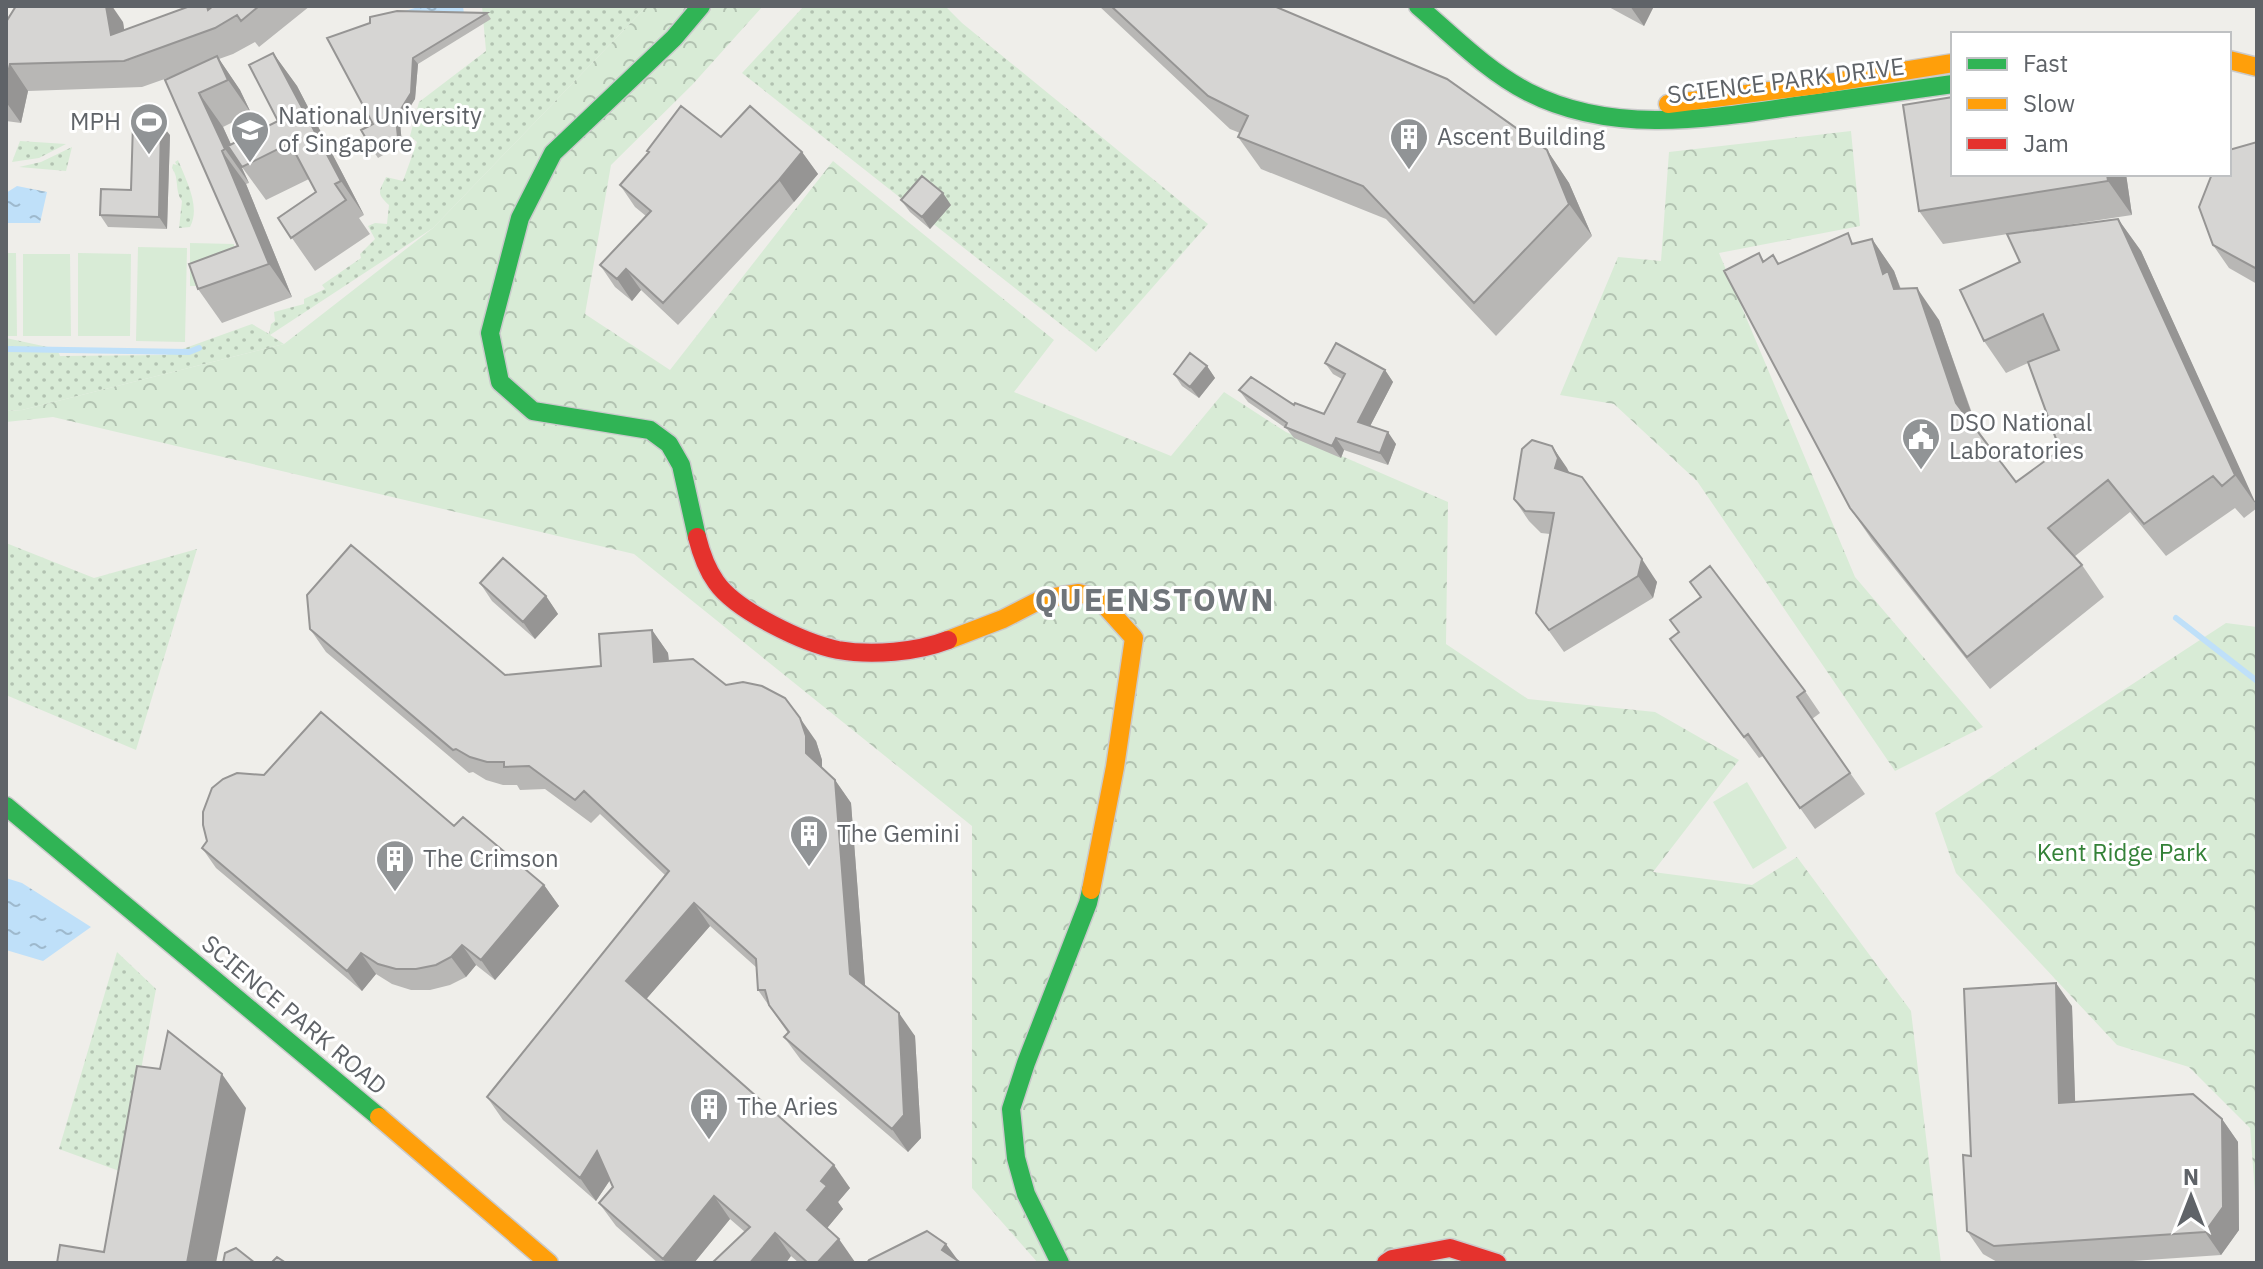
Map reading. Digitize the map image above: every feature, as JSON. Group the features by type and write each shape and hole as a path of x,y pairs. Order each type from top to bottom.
{"street":[{"path":"701,6 674,38 553,153 520,218 490,333 500,382 533,411 650,430 669,444 681,465 701,554 717,584 753,614 780,629 838,650 882,652 937,644 1003,619 1042,599 1079,593 1099,599 1134,638 1115,767 1088,903 1011,1109 1016,1158 1026,1194 1060,1263"},
{"name":"SCIENCE PARK DRIVE","path":"1418,6 1506,80 1581,113 1619,120 1711,118 1951,84"},
{"name":"SCIENCE PARK DRIVE","path":"1442,6 1512,68 1584,97 1621,104 1678,104 1951,63"},
{"path":"2231,43 2257,49"},
{"path":"2231,60 2257,67"},
{"name":"SCIENCE PARK ROAD","path":"6,806 428,1158 549,1263"},
{"path":"1386,1263 1392,1259 1450,1248 1497,1263"}],"green space":[{"path":"482,6 647,6 433,228 270,335 284,344 22,410 6,411 6,338 57,349 60,356 166,355 252,324 269,334 275,321 274,312 304,304 304,299 325,289 322,285 361,258 360,254 375,239 368,226 387,224 389,205 380,195 380,189 386,177 403,181 417,142 410,136 419,102 486,51"},
{"path":"647,6 763,6 692,85 611,165 585,314 670,370 833,161 1054,340 1014,392 1171,456 1224,392 1286,432 1448,502 1446,644 1528,699 1655,712 1739,760 1653,872 1752,885 1797,857 1911,1011 1941,1263 1038,1263 972,1188 972,826 634,554 53,417 6,422 6,411 22,410 284,344 433,228"},
{"path":"804,6 945,6 1208,224 1096,352 742,73"},
{"path":"1851,131 1860,226 1719,253 1855,577 1983,727 1895,771 1697,481 1614,404 1560,395 1618,257 1661,261 1669,152"},
{"path":"20,141 66,144 39,158 12,162"},
{"path":"72,147 66,171 19,167 41,162"},
{"path":"178,160 193,202 190,227 179,228 182,201 172,168"},
{"path":"190,243 234,244 234,286 190,286"},
{"path":"138,247 187,248 185,342 136,341"},
{"path":"6,253 16,253 17,336 6,336"},
{"path":"78,253 131,254 130,336 78,336"},
{"path":"23,254 70,254 71,336 23,336"},
{"path":"6,543 94,578 197,549 136,750 6,695"},
{"name":"Kent Ridge Park","path":"2226,623 2257,627 2257,1217 2250,1128 2189,1067 2117,1045 1956,873 1935,813"},
{"path":"1747,782 1787,848 1753,869 1713,802"},
{"path":"117,952 156,989 122,1172 59,1149"}],"water":[{"path":"422,6 463,6 464,14 401,12"},
{"path":"17,186 47,192 40,223 6,223 6,193"},
{"path":"6,878 22,883 91,927 43,961 6,950"}],"building":[{"path":"16,6 106,6 111,35 190,6 207,6 208,10 213,6 259,6 241,21 237,15 215,28 124,61 10,64 6,82 6,22"},
{"name":"Ascent Building","path":"1111,6 1274,6 1447,79 1547,150 1569,204 1474,303 1363,186 1238,137 1248,116 1208,96"},
{"path":"397,11 487,13 413,58 411,93 396,117 398,138 374,152 361,130 373,124 327,38 370,23 370,17"},
{"path":"273,53 341,181 335,184 346,200 291,238 278,218 316,192 290,143 242,167 228,146 278,121 249,65"},
{"path":"217,56 228,80 199,93 225,149 222,151 269,264 198,289 189,264 238,246 165,80"},
{"path":"1951,97 1951,176 2107,176 2108,181 1919,211 1903,105"},
{"path":"681,106 721,137 750,106 802,152 663,303 626,269 617,279 600,265 651,211 620,185 649,152"},
{"path":"133,123 161,124 159,217 100,215 101,189 131,190"},
{"path":"2257,142 2257,269 2213,245 2199,207 2211,176 2231,176 2231,149"},
{"path":"922,176 943,193 922,217 901,200"},
{"name":"DSO National Laboratories","path":"2118,219 2235,475 2222,486 2213,476 2144,524 2108,480 2048,528 2082,565 1967,657 1850,508 1724,271 1759,253 1763,262 1773,255 1778,264 1848,233 1852,244 1872,239 1883,274 1888,271 1894,289 1917,288 1956,403 2016,482 2060,450 2028,362 2059,350 2043,314 1984,341 1960,290 2020,262 2007,234"},
{"path":"1336,343 1385,370 1358,422 1388,432 1380,453 1336,438 1332,446 1285,427 1287,423 1239,390 1251,377 1294,405 1324,414 1345,374 1325,363"},
{"path":"1190,353 1207,366 1190,387 1174,374"},
{"path":"1532,440 1552,446 1558,458 1555,468 1582,477 1642,559 1638,576 1549,630 1536,613 1554,513 1525,511 1514,499 1522,449"},
{"path":"351,545 505,675 601,666 599,634 652,630 654,662 693,659 726,685 743,682 762,686 785,698 800,718 806,736 806,753 835,780 850,974 899,1013 904,1115 892,1129 784,1037 789,1032 769,1005 765,990 758,990 756,959 694,903 626,981 834,1165 821,1181 827,1186 807,1210 839,1239 817,1263 808,1263 775,1233 750,1263 712,1263 750,1227 714,1196 663,1259 599,1203 613,1187 597,1151 580,1178 487,1097 669,871 584,791 575,800 529,766 504,767 504,762 487,762 453,750 310,629 307,595"},
{"path":"503,558 546,596 523,622 480,583"},
{"path":"1710,566 1805,691 1797,697 1850,773 1800,808 1748,734 1744,737 1670,639 1679,632 1670,620 1701,597 1690,582"},
{"name":"The Crimson","path":"321,712 454,826 463,817 544,885 481,960 462,945 451,957 436,965 396,969 378,964 361,953 347,971 202,848 207,841 203,812 212,788 237,773 264,775"},
{"path":"2056,983 2059,1103 2193,1094 2222,1119 2223,1207 2205,1232 1994,1246 1967,1231 1963,1155 1971,1156 1964,989"},
{"path":"168,1031 222,1074 187,1263 57,1263 60,1245 104,1252 137,1066 160,1069"},
{"path":"927,1231 946,1244 942,1250 961,1263 867,1263 869,1260"},
{"path":"236,1248 255,1263 223,1263 225,1253"},
{"path":"277,1257 286,1263 271,1263"}],"waterway":[{"path":"6,349 189,352 199,348"},
{"path":"2176,618 2257,681"}],"traffic: fast":[{"path":"697,537 681,465 669,444 650,430 533,411 500,382 490,333 520,218 553,153 674,38 701,6"},
{"path":"1418,6 1513,84 1560,105 1626,119 1694,119 1951,84"},
{"path":"6,806 379,1117"},
{"path":"1060,1263 1026,1194 1016,1158 1011,1109 1091,890"}],"traffic: slow":[{"path":"2231,60 2257,67"},
{"path":"1668,104 1951,63"},
{"path":"948,640 1003,619 1042,599 1079,593 1099,599 1134,638 1115,767 1091,890"},
{"path":"379,1117 549,1263"}],"traffic: jam":[{"path":"697,537 709,571 726,593 754,614 807,640 838,650 880,653 909,650 948,640"},
{"path":"1386,1263 1392,1259 1450,1248 1497,1263"}],"place":[{"name":"MPH","path":"149,156"},
{"name":"National University of Singapore","path":"250,164"},
{"name":"Ascent Building","path":"1409,171"},
{"name":"DSO National Laboratories","path":"1921,471"},
{"name":"The Gemini","path":"809,868"},
{"name":"The Crimson","path":"395,893"},
{"name":"The Aries","path":"709,1141"}],"district":[{"name":"QUEENSTOWN","path":"1155,600"}]}
